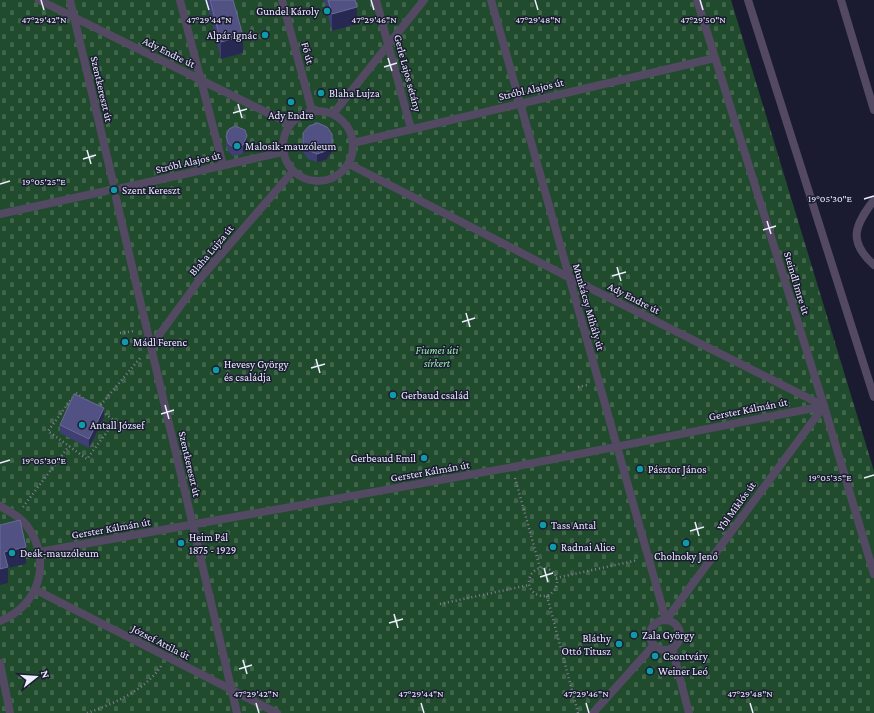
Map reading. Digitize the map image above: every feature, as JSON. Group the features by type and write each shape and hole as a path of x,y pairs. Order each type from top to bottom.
{"lane":[{"name":"Ady Endre út","path":"39,0 290,124"},
{"name":"Szentkereszt út","path":"70,0 113,182"},
{"path":"180,0 223,165"},
{"name":"Fő út","path":"282,0 312,111"},
{"name":"Gerle Lajos sétány","path":"376,0 411,129"},
{"path":"333,114 389,46 424,0"},
{"name":"Munkácsy Mihály út","path":"491,0 666,620"},
{"name":"Steindl Imre út","path":"697,0 824,406 874,574"},
{"path":"748,0 874,397"},
{"path":"841,0 874,110"},
{"name":"Stróbl Alajos út","path":"353,143 715,58"},
{"path":"312,111 322,111 333,114 347,126 351,134 353,154 349,164 337,177 319,182 309,181 292,171 283,152 283,142 290,124 300,116 312,111"},
{"name":"Stróbl Alajos út","path":"122,188 283,152"},
{"name":"Ady Endre út","path":"349,164 570,278 824,406"},
{"name":"Blaha Lujza út","path":"151,346 200,279 292,171"},
{"path":"113,182 118,183 122,188 120,195 116,198 111,197 106,191 108,184 113,182"},
{"path":"0,214 106,191"},
{"name":"Szentkereszt út","path":"116,198 237,713"},
{"path":"873,203 858,223 856,238 866,257 874,265"},
{"name":"Gerster Kálmán út","path":"39,552 513,467 617,445 824,406"},
{"name":"Ybl Miklós út","path":"666,620 824,406"},
{"path":"0,506 17,516 27,526 35,538 39,552 40,569 36,590 26,604 11,617 0,621"},
{"name":"József Attila út","path":"36,590 277,713"},
{"path":"666,620 675,624 680,632 678,642 672,648 662,650 654,645 651,640 651,630 657,623 666,620"},
{"path":"593,713 654,645"},
{"path":"672,648 689,713"},
{"path":"0,663 10,713"}],"path":[{"path":"97,408 151,346"},
{"path":"76,393 114,421 87,459 69,446 48,431 76,393"},
{"path":"17,516 69,446"},
{"path":"513,467 540,568"},
{"path":"556,578 648,558"},
{"path":"540,568 549,569 556,578 555,589 547,596 539,596 535,594 529,585 529,577 540,568"},
{"path":"440,604 529,585"},
{"path":"547,596 578,713"},
{"path":"87,713 133,692 156,673 166,657"}],"green space":[{"name":"Fiumei úti sírkert","path":"0,0 731,0 874,471 874,713 0,713"}],"building":[{"path":"210,0 233,0 243,36 221,42"},
{"path":"328,0 355,0 357,7 332,14"},
{"path":"318,123 327,127 332,134 332,144 326,151 317,154 308,150 303,143 303,133 309,126"},
{"path":"235,126 245,130 247,136 243,145 233,147 228,143 226,136 229,129"},
{"name":"Antall József","path":"74,394 104,408 89,439 60,425"},
{"path":"20,520 26,547 4,552 8,567 0,569 0,525"}],"place":[{"name":"Gundel Károly","path":"327,11"},
{"name":"Alpár Ignác","path":"265,35"},
{"name":"Blaha Lujza","path":"321,93"},
{"name":"Ady Endre","path":"291,102"},
{"name":"Malosik-mauzóleum","path":"237,146"},
{"name":"Szent Kereszt","path":"114,190"},
{"name":"Mádl Ferenc","path":"125,342"},
{"name":"Hevesy György és családja","path":"216,370"},
{"name":"Gerbaud család","path":"393,395"},
{"name":"Antall József","path":"82,425"},
{"name":"Gerbeaud Emil","path":"424,458"},
{"name":"Pásztor János","path":"640,469"},
{"name":"Tass Antal","path":"543,525"},
{"name":"Heim Pál 1875 - 1929","path":"181,543"},
{"name":"Cholnoky Jenő","path":"686,543"},
{"name":"Radnai Alice","path":"553,547"},
{"name":"Deák-mauzóleum","path":"12,553"},
{"name":"Zala György","path":"634,635"},
{"name":"Bláthy Ottó Titusz","path":"619,644"},
{"name":"Csontváry","path":"655,656"},
{"name":"Weiner Leó","path":"650,671"}]}
